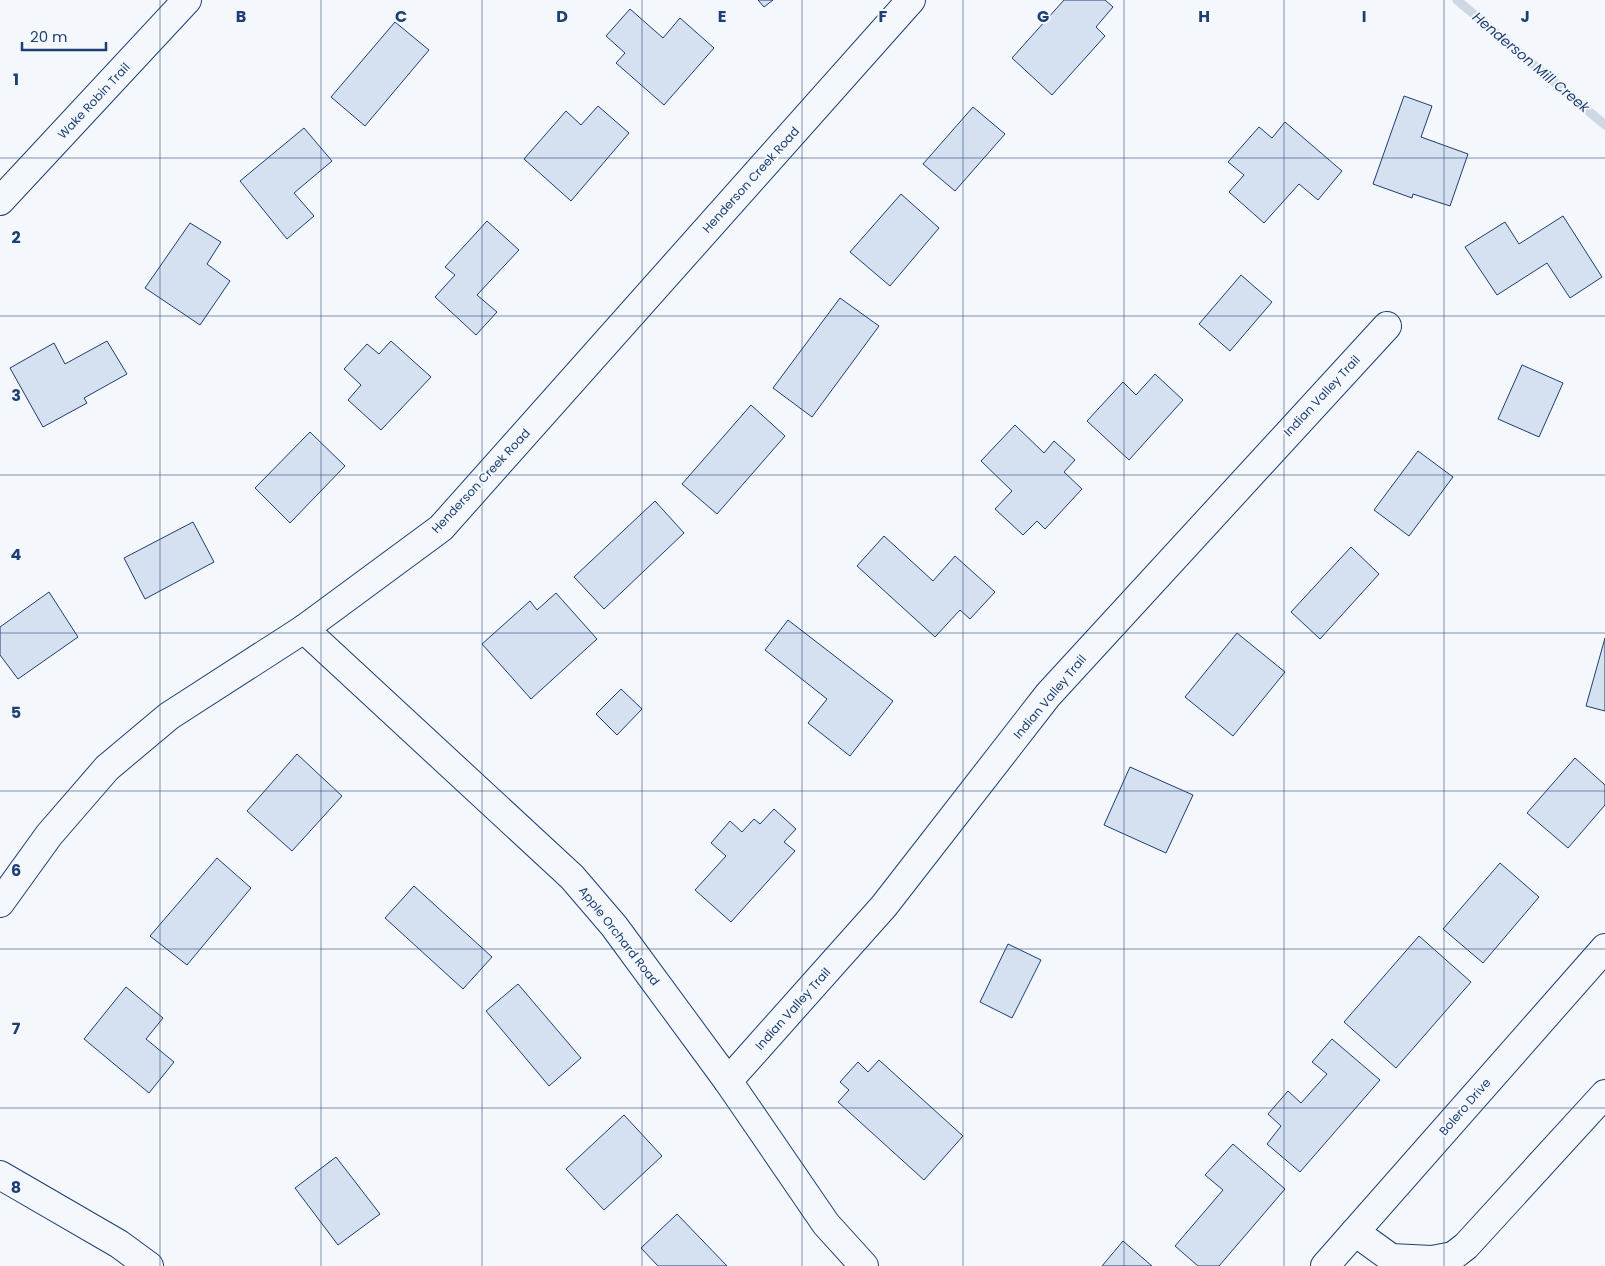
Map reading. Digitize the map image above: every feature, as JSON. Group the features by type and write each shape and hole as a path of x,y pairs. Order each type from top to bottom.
{"street":[{"name":"Wake Robin Trail","path":"0,201 187,0"},
{"name":"Henderson Creek Road","path":"0,903 50,835 107,768 168,716 304,629 441,528 911,0"},
{"name":"Indian Valley Trail","path":"728,1081 884,906 1048,695 1387,326"},
{"name":"Apple Orchard Road","path":"304,629 572,877 614,926 728,1081 826,1224 864,1266"},
{"name":"Bolero Drive","path":"1325,1266 1605,948"},
{"path":"1355,1232 1391,1258 1432,1260 1453,1256 1466,1246 1605,1094"},
{"path":"0,1175 119,1244 148,1266"}],"building":[{"path":"758,0 773,0 764,7"},
{"path":"1064,0 1105,0 1113,7 1096,27 1105,36 1052,95 1012,58"},
{"path":"630,9 663,38 680,18 714,48 664,105 616,63 625,53 606,36"},
{"path":"395,22 429,50 365,126 331,97"},
{"path":"1404,96 1432,106 1421,137 1468,154 1450,206 1413,194 1412,198 1373,184"},
{"path":"598,106 629,133 571,201 524,159 566,111 581,125"},
{"path":"973,107 1005,134 955,191 923,164"},
{"path":"1285,122 1342,171 1318,200 1299,184 1264,223 1229,192 1244,175 1228,162 1259,127 1272,138"},
{"path":"304,128 332,161 294,193 314,216 287,239 240,181"},
{"path":"901,194 939,228 890,286 850,252"},
{"path":"1563,216 1602,277 1570,298 1547,263 1497,295 1465,247 1505,222 1519,244"},
{"path":"487,221 519,250 477,295 497,312 476,335 435,297 455,275 445,267"},
{"path":"190,223 221,242 207,264 230,281 200,325 145,288"},
{"path":"1241,275 1272,302 1230,351 1199,324"},
{"path":"840,298 879,326 812,417 773,388"},
{"path":"107,341 127,374 84,398 87,403 43,427 10,368 54,343 65,364"},
{"path":"391,341 431,377 381,430 348,400 361,385 344,369 367,344 379,354"},
{"path":"1522,365 1563,383 1539,437 1498,419"},
{"path":"1155,374 1183,400 1129,460 1087,421 1123,382 1136,395"},
{"path":"751,405 785,436 717,514 682,484"},
{"path":"1015,425 1044,453 1054,441 1075,460 1064,472 1082,489 1045,529 1037,521 1023,535 995,509 1012,491 981,461"},
{"path":"310,432 345,466 290,523 255,488"},
{"path":"1418,451 1453,477 1409,536 1374,510"},
{"path":"655,501 684,533 604,609 574,577"},
{"path":"193,522 214,562 145,599 124,558"},
{"path":"884,536 933,581 955,556 995,592 970,619 960,610 935,637 857,566"},
{"path":"1351,547 1379,574 1320,639 1291,612"},
{"path":"49,592 78,637 18,679 0,655 0,627"},
{"path":"556,593 597,639 531,699 482,644 530,601 537,610"},
{"path":"788,620 893,701 850,756 808,723 827,699 765,650"},
{"path":"1237,633 1285,672 1233,736 1185,697"},
{"path":"1605,638 1605,711 1586,706"},
{"path":"621,689 642,709 617,735 596,714"},
{"path":"297,754 342,796 292,851 247,811"},
{"path":"1575,758 1605,785 1605,805 1568,848 1527,813"},
{"path":"1130,767 1193,795 1166,853 1104,825"},
{"path":"774,809 796,829 784,842 795,851 731,922 695,890 726,856 711,843 730,821 742,832 754,819 760,824"},
{"path":"217,858 251,888 187,965 150,936"},
{"path":"1500,863 1539,897 1483,963 1443,929"},
{"path":"414,886 492,957 463,989 385,918"},
{"path":"1419,936 1471,982 1396,1068 1344,1022"},
{"path":"1008,944 1041,960 1012,1018 980,1002"},
{"path":"518,984 581,1058 549,1086 486,1011"},
{"path":"126,987 163,1018 146,1039 174,1062 149,1093 84,1039"},
{"path":"1332,1039 1380,1080 1300,1172 1267,1144 1281,1126 1268,1114 1288,1091 1301,1103 1327,1074 1312,1062"},
{"path":"879,1060 963,1136 924,1180 838,1102 849,1090 840,1082 858,1062 868,1072"},
{"path":"624,1115 662,1156 604,1210 566,1169"},
{"path":"1233,1144 1285,1189 1219,1266 1198,1266 1175,1246 1223,1190 1205,1175"},
{"path":"336,1157 380,1214 338,1245 295,1188"},
{"path":"677,1214 727,1266 658,1266 641,1248"},
{"path":"1123,1241 1152,1266 1102,1266"}],"waterway":[{"name":"Henderson Mill Creek","path":"1457,0 1605,125"}]}
